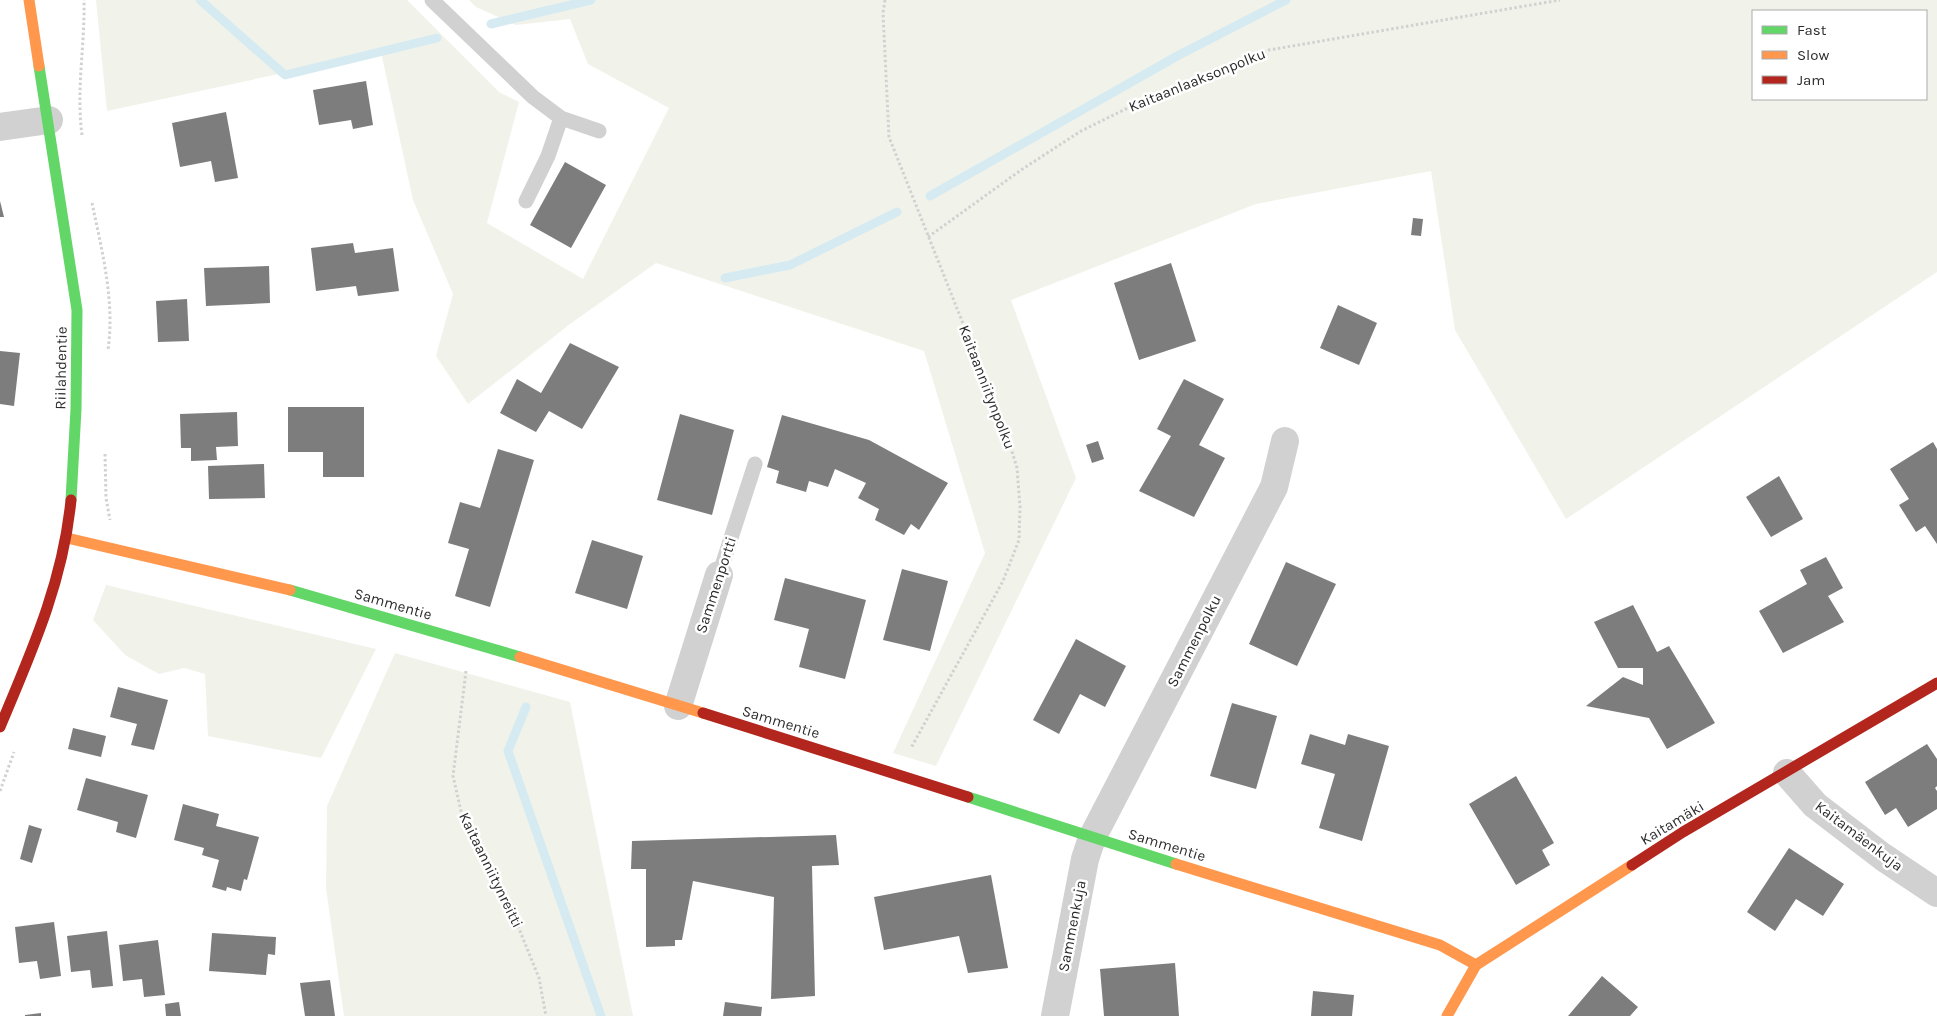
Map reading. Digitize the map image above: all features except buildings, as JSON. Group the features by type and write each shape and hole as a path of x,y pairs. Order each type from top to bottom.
{"street":[{"name":"Riilahdentie","path":"0,727 38,638 56,584 67,538 73,475 77,310 29,0"},
{"path":"0,127 49,120"},
{"name":"Sammenpolku","path":"1092,838 1274,487 1286,441"},
{"name":"Sammentie","path":"67,538 279,587 435,631 899,774 1092,838 1440,945 1476,965"},
{"name":"Sammenportti","path":"678,706 719,575"},
{"name":"Kaitamäki","path":"1447,1016 1476,965 1683,832 1937,683"},
{"name":"Kaitamäenkuja","path":"1787,772 1815,805 1883,857 1937,893"},
{"name":"Sammenkuja","path":"1055,1016 1083,868 1092,838"}],"lane":[{"path":"432,0 533,97 561,118 599,131"},
{"path":"526,201 548,156 561,118"},
{"name":"Sammenportti","path":"719,575 755,464"}],"path":[{"name":"Kaitaanniitynpolku","path":"885,0 883,13 888,137 1006,432 1017,468 1020,507 1019,540 1003,581 908,752"},
{"name":"Kaitaanlaaksonpolku","path":"928,237 1021,170 1081,131 1146,98 1269,50 1560,0"},
{"name":"Kaitaanniitynreitti","path":"467,668 453,776 461,811 506,894 539,978 546,1016"}],"shaded area":[{"path":"96,0 407,0 499,92 519,102 487,223 583,279 669,108 588,64 570,19 516,25 476,7 469,0 1937,0 1937,272 1566,519 1455,330 1431,171 1256,204 1011,300 1076,478 936,766 893,753 985,553 924,351 656,263 570,324 468,404 436,356 453,294 413,200 381,52 107,111"},
{"path":"106,585 376,649 321,758 208,736 205,674 184,668 159,674 125,655 93,620"},
{"path":"395,653 570,702 633,1016 344,1016 326,888 327,806"}],"waterway":[{"path":"200,0 285,75 437,38"},
{"path":"491,24 591,0"},
{"path":"930,196 1179,55 1286,0"},
{"path":"725,278 790,265 897,212"},
{"path":"526,707 508,751 601,1016"}],"traffic: fast":[{"path":"39,66 77,310 76,409 71,500"},
{"path":"290,590 520,657"},
{"path":"968,797 1176,864"}],"traffic: slow":[{"path":"29,0 39,66"},
{"path":"67,538 290,590"},
{"path":"520,657 703,713"},
{"path":"1176,864 1440,945 1476,965"},
{"path":"1447,1016 1476,965 1632,865"}],"traffic: jam":[{"path":"0,727 34,643 53,588 67,530 71,500"},
{"path":"1632,865 1683,832 1937,683"},
{"path":"703,713 968,797"}]}
